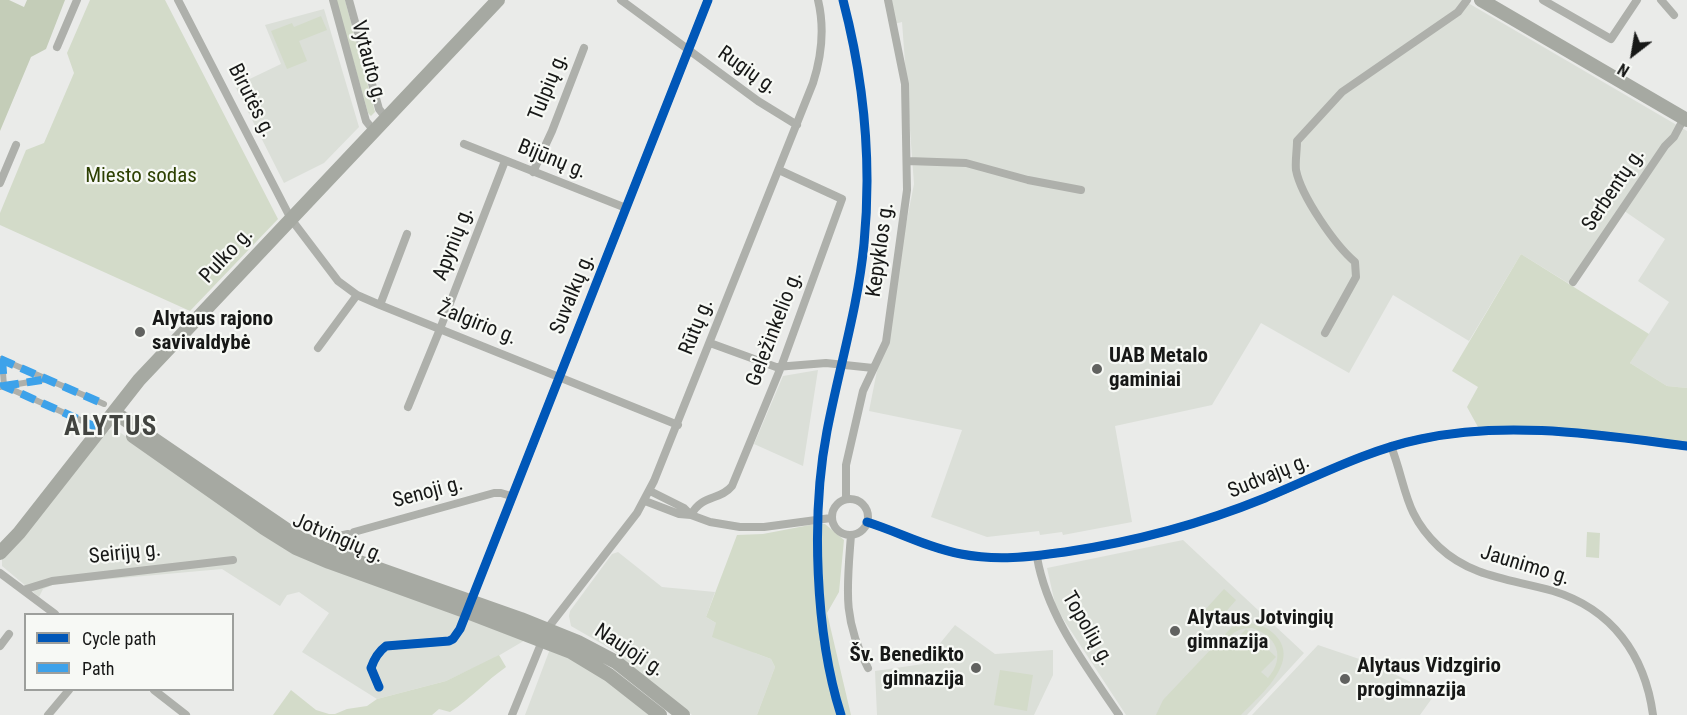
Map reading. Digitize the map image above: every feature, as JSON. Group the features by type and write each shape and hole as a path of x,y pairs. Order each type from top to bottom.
{"main road":[{"name":"Pulko g.","path":"0,553 19,532 105,415 498,0"},
{"path":"1490,2 1685,119"},
{"name":"Jotvingių g.","path":"105,415 212,486 314,545 544,635"},
{"name":"Naujoji g.","path":"544,635 609,675 660,715"},
{"name":"Naujoji g.","path":"544,635 578,642 616,662 683,715"}],"street":[{"path":"57,47 77,0"},
{"name":"Birutės g.","path":"178,0 291,219"},
{"name":"Vytauto g.","path":"333,0 366,121 374,131"},
{"name":"Vytauto g.","path":"349,0 379,109 386,118"},
{"name":"Rugių g.","path":"621,0 758,101 797,125"},
{"name":"Suvalkų g.","path":"379,687 371,668 376,656 386,646 449,641 460,629 690,51 708,0"},
{"name":"Rūtų g.","path":"512,715 544,635 628,527 650,491 797,125 820,57 823,33 818,0"},
{"name":"Kepyklos g.","path":"846,499 846,465 864,391 886,342 904,220 908,161 905,84 888,0"},
{"path":"1325,333 1356,277 1355,262 1342,251 1305,191 1296,170 1297,141 1342,92 1458,12 1467,0"},
{"path":"1543,0 1611,39 1636,0"},
{"path":"1661,0 1674,15"},
{"name":"Tulpių g.","path":"533,172 552,131 584,48"},
{"name":"Serbentų g.","path":"1573,282 1685,119"},
{"name":"Bijūnų g.","path":"464,144 626,208"},
{"path":"0,183 16,145"},
{"name":"Apynių g.","path":"408,407 505,161"},
{"path":"908,161 966,163 1028,180 1082,190"},
{"name":"Geležinkelio g.","path":"691,514 700,503 726,492 732,486 781,367 842,199 779,170"},
{"name":"Žalgirio g.","path":"291,219 327,269 338,281 357,295 678,425"},
{"path":"380,305 407,234"},
{"path":"318,348 357,295"},
{"path":"710,343 769,366 826,363 873,368"},
{"path":"2,387 1,359 48,379 105,415"},
{"path":"2,387 48,379"},
{"path":"2,387 105,415"},
{"name":"Sudvajų g.","path":"867,522 960,554 1000,558 1037,557 1136,539 1229,512 1391,446 1436,436 1490,430 1552,432 1687,446"},
{"name":"Jaunimo g.","path":"1391,446 1414,517 1438,546 1455,560 1481,574 1551,591 1582,604 1601,617 1619,632 1633,652 1647,681 1653,715"},
{"path":"650,491 684,507 691,514"},
{"name":"Senoji g.","path":"347,534 494,493 511,496"},
{"path":"846,499 861,503 867,512 867,522 863,530 851,535 837,531 831,518 837,504 846,499"},
{"path":"645,501 679,514 691,514 718,524 746,528 831,518"},
{"path":"851,535 847,594 854,638 868,668"},
{"name":"Topolių g.","path":"1037,557 1045,590 1057,618 1119,715"},
{"name":"Seirijų g.","path":"22,590 52,581 233,561"},
{"path":"0,573 52,613"},
{"path":"0,646 9,634"},
{"path":"48,715 68,691"},
{"path":"155,691 186,715"}],"shaded area":[{"path":"884,0 1463,0 1687,131 1687,388 1667,386 1630,363 1669,302 1638,281 1665,239 1620,208 1568,283 1521,254 1469,341 1393,295 1349,373 1261,323 1212,405 1115,426 1132,522 1063,535 1062,532 1040,535 1039,531 987,537 931,517 962,430 869,411 914,184 902,22 890,25"},
{"path":"324,9 359,127 324,163 284,183 235,86 281,64 265,25"},
{"path":"818,370 803,466 754,444 783,376"},
{"path":"115,429 271,536 527,639 493,659 446,681 377,699 302,652 329,613 299,592 287,595 280,606 222,569 55,584 43,589 39,597 2,566 2,559 107,431"},
{"name":"Alytaus Jotvingių gimnazija","path":"1183,540 1304,653 1247,715 1126,715 1056,608 1047,568"},
{"path":"618,552 662,587 715,592 706,617 755,653 771,659 775,667 757,715 692,715 611,649 571,626 570,611 612,554"},
{"name":"Šv. Benedikto gimnazija","path":"955,625 995,654 1053,650 1053,675 1034,715 877,715 875,671 923,664"},
{"name":"Alytaus Vidzgirio progimnazija","path":"1318,645 1374,664 1435,694 1420,715 1252,715"},
{"path":"550,649 605,678 651,715 525,715"}],"green space":[{"path":"0,0 9,0 24,7 27,0 65,0 46,49 31,57 0,131"},
{"name":"Miesto sodas","path":"90,0 165,0 278,219 190,311 0,225 0,213 26,150 44,143 74,73 67,53"},
{"path":"336,0 345,0 375,112 371,116 368,113"},
{"path":"321,16 327,30 299,41 307,61 287,69 271,31 292,23 294,27"},
{"path":"1521,254 1649,334 1630,363 1667,386 1687,388 1687,442 1556,428 1478,427 1467,407 1478,387 1452,371"},
{"path":"825,524 844,540 839,592 827,613 851,715 757,715 775,667 771,659 712,637 716,623 706,617 737,535 763,534"},
{"path":"1587,532 1600,533 1599,558 1586,557"},
{"path":"1224,589 1236,600 1217,622 1204,611"},
{"path":"1246,612 1249,615 1243,623 1266,628 1281,643 1284,655 1275,677 1241,715 1156,715 1163,700","holes":["1252,628 1268,636 1276,648 1277,662 1268,678 1261,672 1276,657 1246,629 1231,645 1226,640 1241,629"]},
{"path":"499,655 506,667 450,712 439,709 432,715 273,715 291,690 316,710 335,714 347,709 367,706 377,699 446,681"},
{"path":"1000,670 1033,675 1027,711 994,705"}],"marked path":[{"path":"0,359 104,404"},
{"path":"2,359 4,386 96,427"},
{"path":"4,386 48,379"}],"cycle path":[{"path":"379,687 371,668 377,656 386,646 449,641 460,629 708,0"},
{"path":"841,715 832,683 821,611 818,574 819,499 827,431 861,268 867,182 861,90 843,0"},
{"path":"867,522 937,548 961,554 1000,558 1026,557 1116,543 1192,524 1265,498 1381,450 1454,433 1554,431 1687,446"}],"place":[{"name":"Alytaus rajono savivaldybė","path":"140,332"},
{"name":"UAB Metalo gaminiai","path":"1097,369"},
{"name":"Alytaus Jotvingių gimnazija","path":"1175,631"},
{"name":"Šv. Benedikto gimnazija","path":"976,668"},
{"name":"Alytaus Vidzgirio progimnazija","path":"1345,679"}],"district":[{"name":"ALYTUS","path":"111,428"}]}
